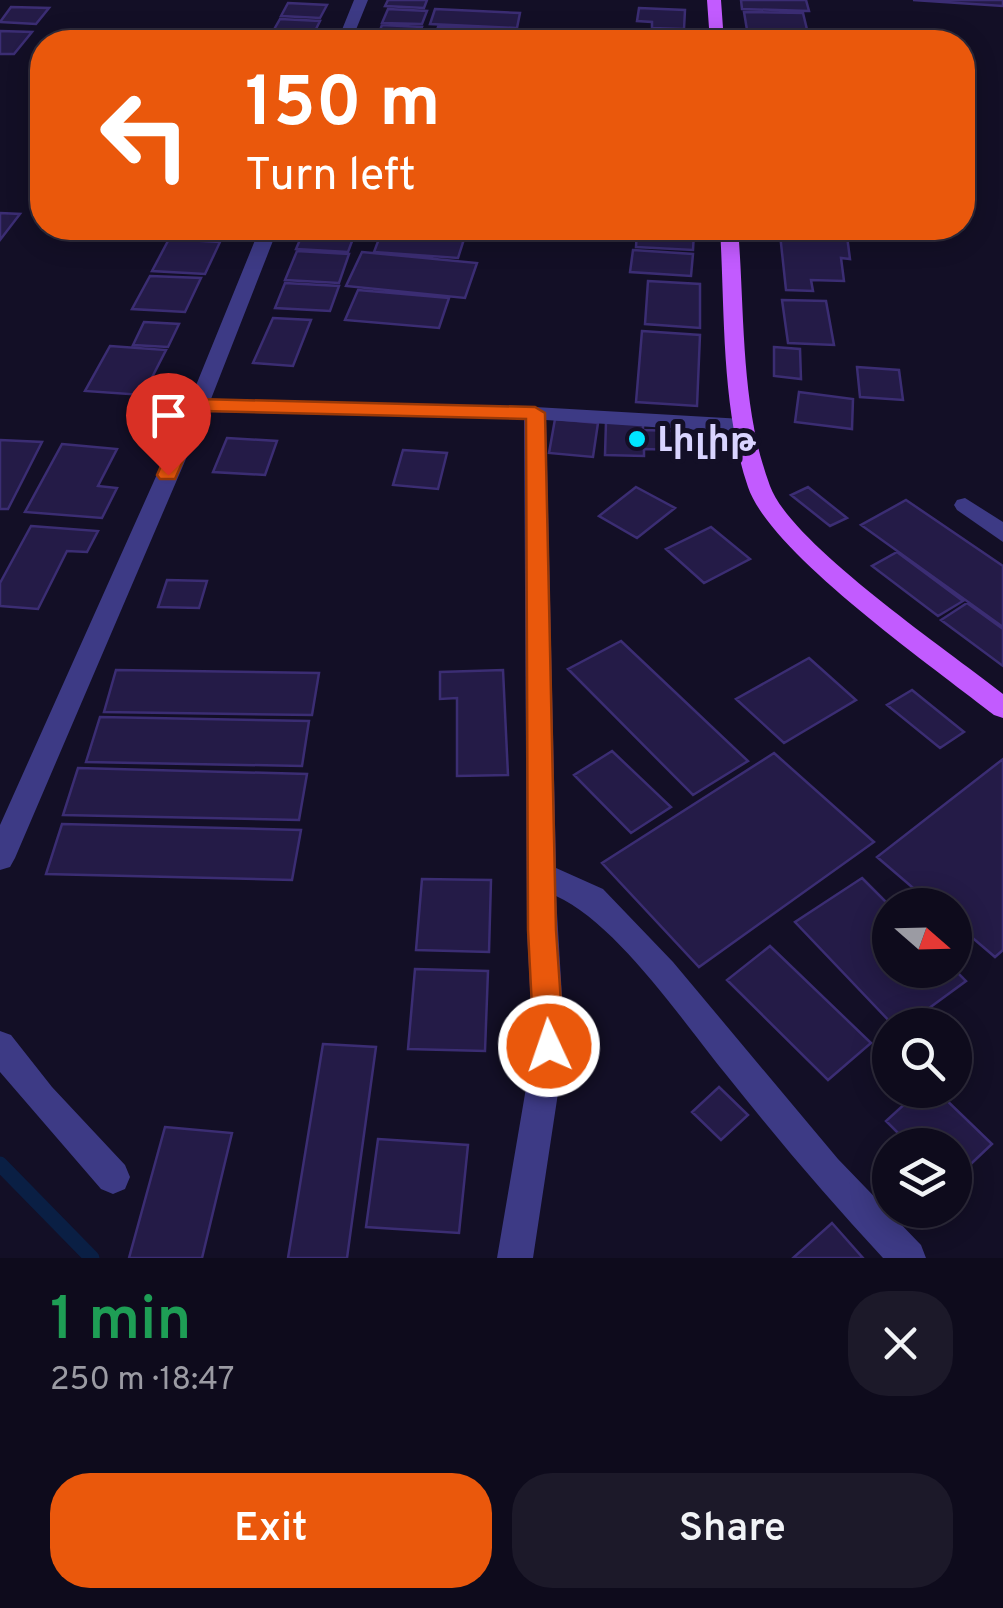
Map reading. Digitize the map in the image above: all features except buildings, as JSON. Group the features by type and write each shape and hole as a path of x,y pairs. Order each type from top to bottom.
{"main road":[{"path":"714,0 716,30"},
{"path":"731,240 743,426 760,492 801,548 1003,708"}],"street":[{"path":"349,30 361,0"},
{"path":"0,858 198,405 264,240"},
{"path":"198,405 535,413 743,426"},
{"path":"515,1258 549,1046 542,876 535,413"},
{"path":"965,505 1003,534"},
{"path":"542,876 592,898 662,972 826,1171 908,1258"},
{"path":"0,1046 40,1098 113,1177"}],"waterway":[{"path":"0,1164 92,1258"}],"place":[{"name":"Լիլիթ","path":"637,439"}],"route":[{"path":"168,475 198,405 535,413 542,930 549,1046"}]}
